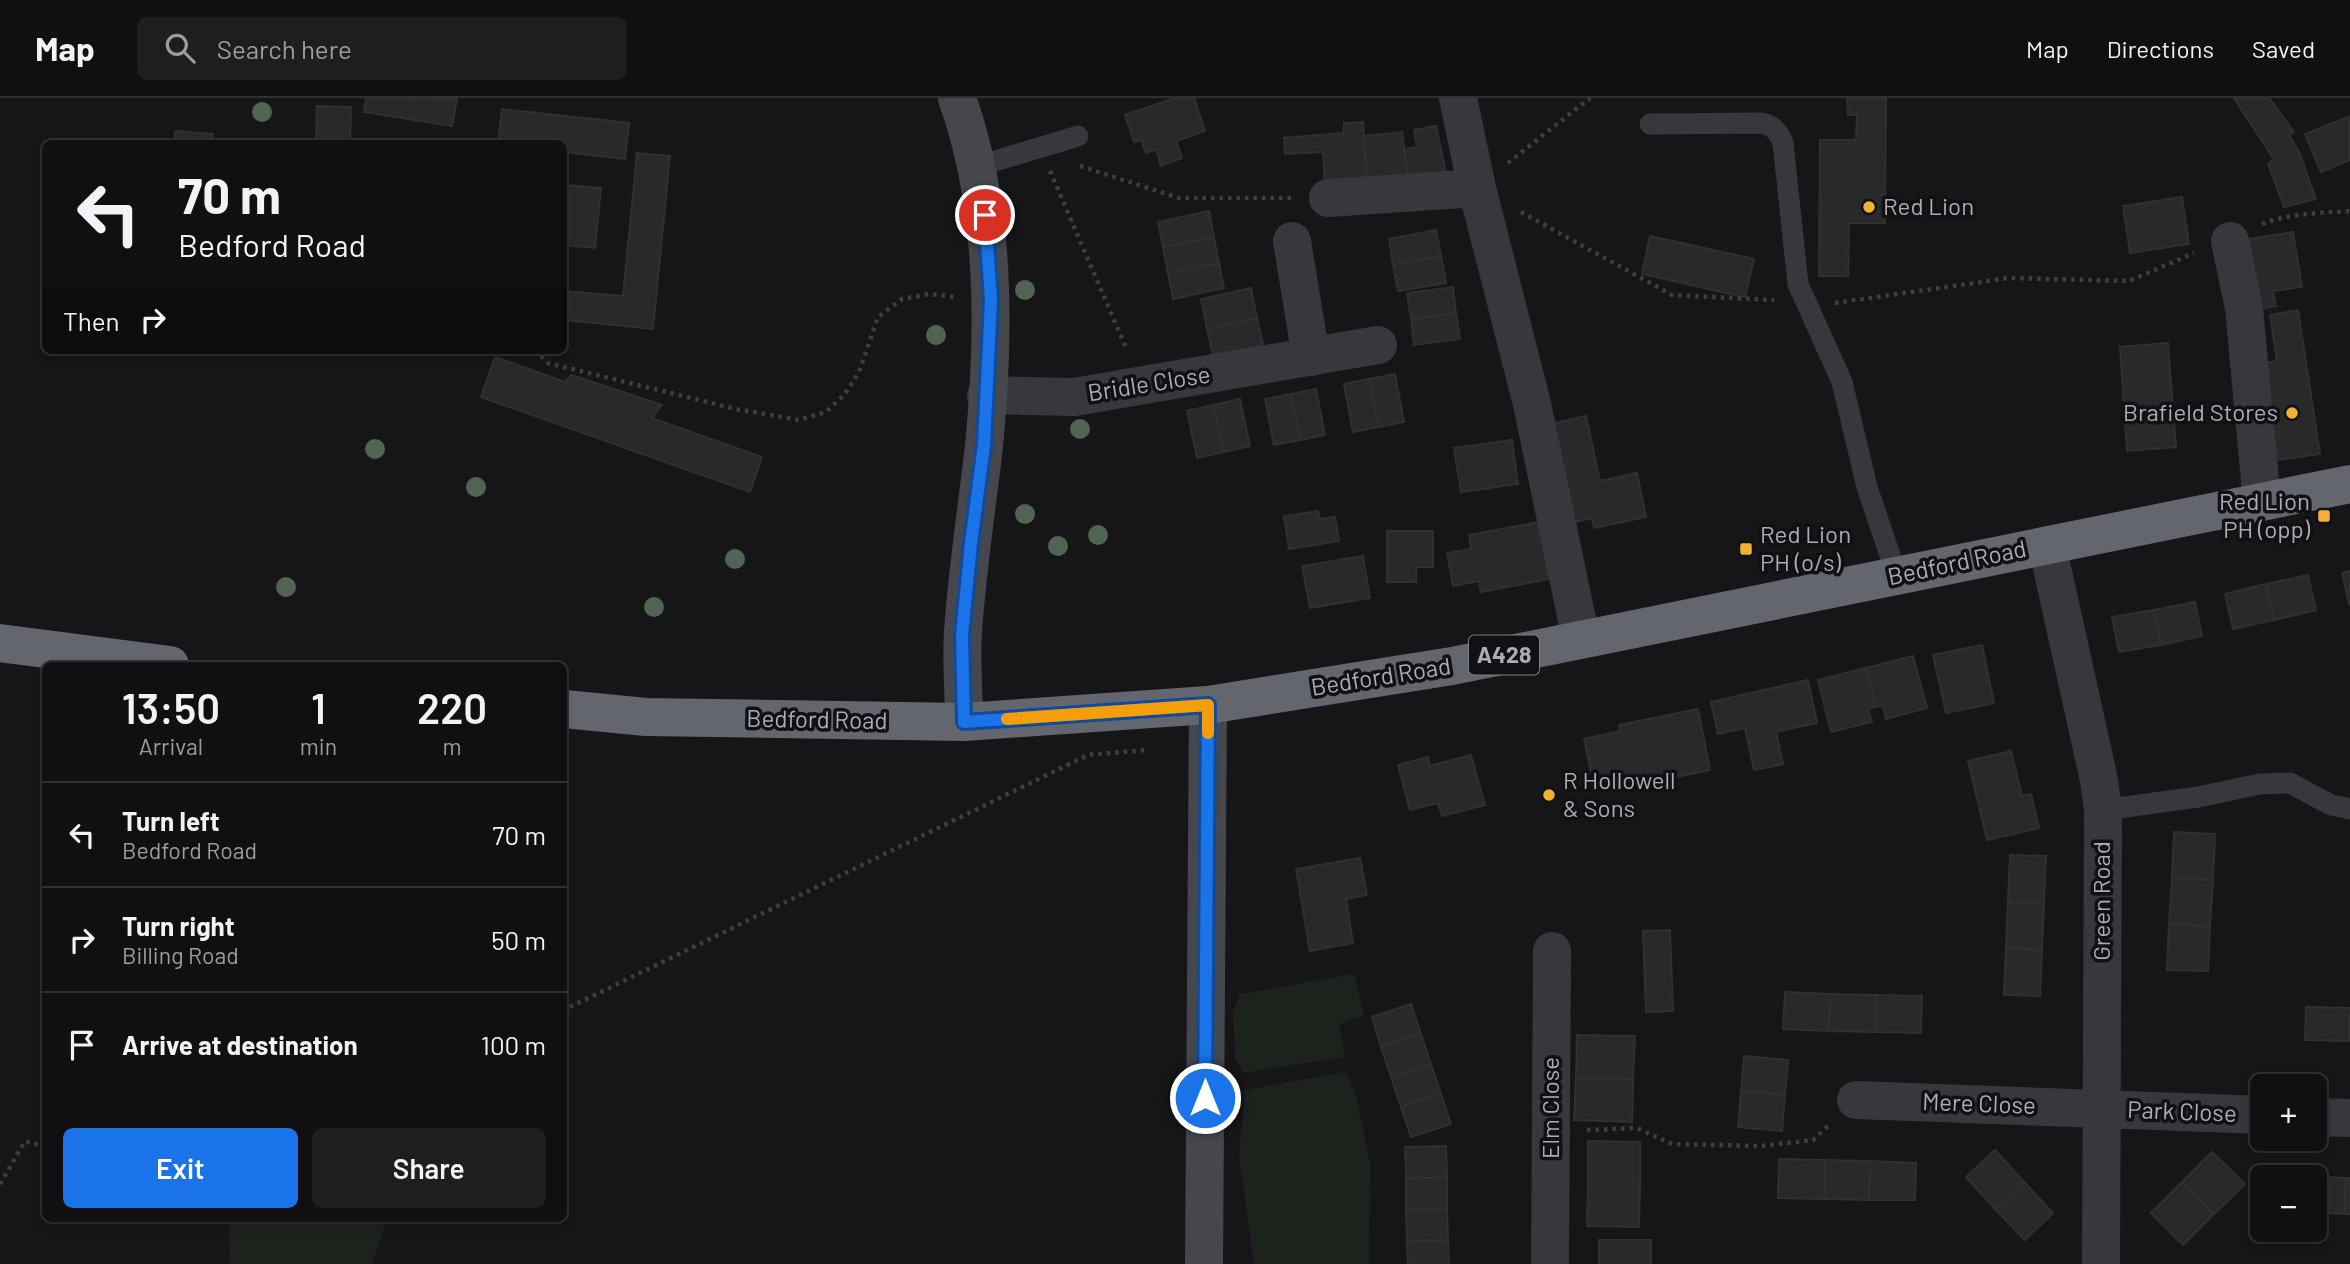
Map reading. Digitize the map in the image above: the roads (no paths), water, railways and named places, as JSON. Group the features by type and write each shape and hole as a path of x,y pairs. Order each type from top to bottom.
{"highway":[{"name":"Bedford Road","path":"567,709 646,717 964,722 1208,705 1452,666 2350,484"},
{"path":"0,643 147,662"}],"street":[{"path":"957,98 966,122 985,215 991,300 984,445 962,635 964,722"},
{"path":"1458,98 1477,188 1532,404 1581,639"},
{"path":"1328,198 1477,188"},
{"path":"1292,241 1311,357"},
{"path":"2215,246 2244,309 2262,502"},
{"name":"Bridle Close","path":"986,396 1074,397 1378,345"},
{"name":"Green Road","path":"2047,545 2099,780 2102,810 2101,1264"},
{"path":"1204,1264 1208,705"},
{"name":"Elm Close","path":"1550,1264 1552,951"},
{"name":"Mere Close","path":"1856,1100 2102,1109"},
{"name":"Park Close","path":"2102,1109 2250,1115"},
{"path":"2327,1117 2350,1118"}],"lane":[{"path":"1650,124 1760,123 1770,125 1779,133 1783,144 1798,284 1842,382 1867,487 1897,576"},
{"path":"975,167 1078,136"},
{"path":"2102,810 2198,797 2260,784 2290,783 2331,805 2350,809"}],"place":[{"name":"Red Lion","path":"1869,207"},
{"name":"Brafield Stores","path":"2292,413"},
{"name":"Red Lion PH (opp)","path":"2324,516"},
{"name":"Red Lion PH (o/s)","path":"1746,549"},
{"name":"R Hollowell & Sons","path":"1549,795"}]}
